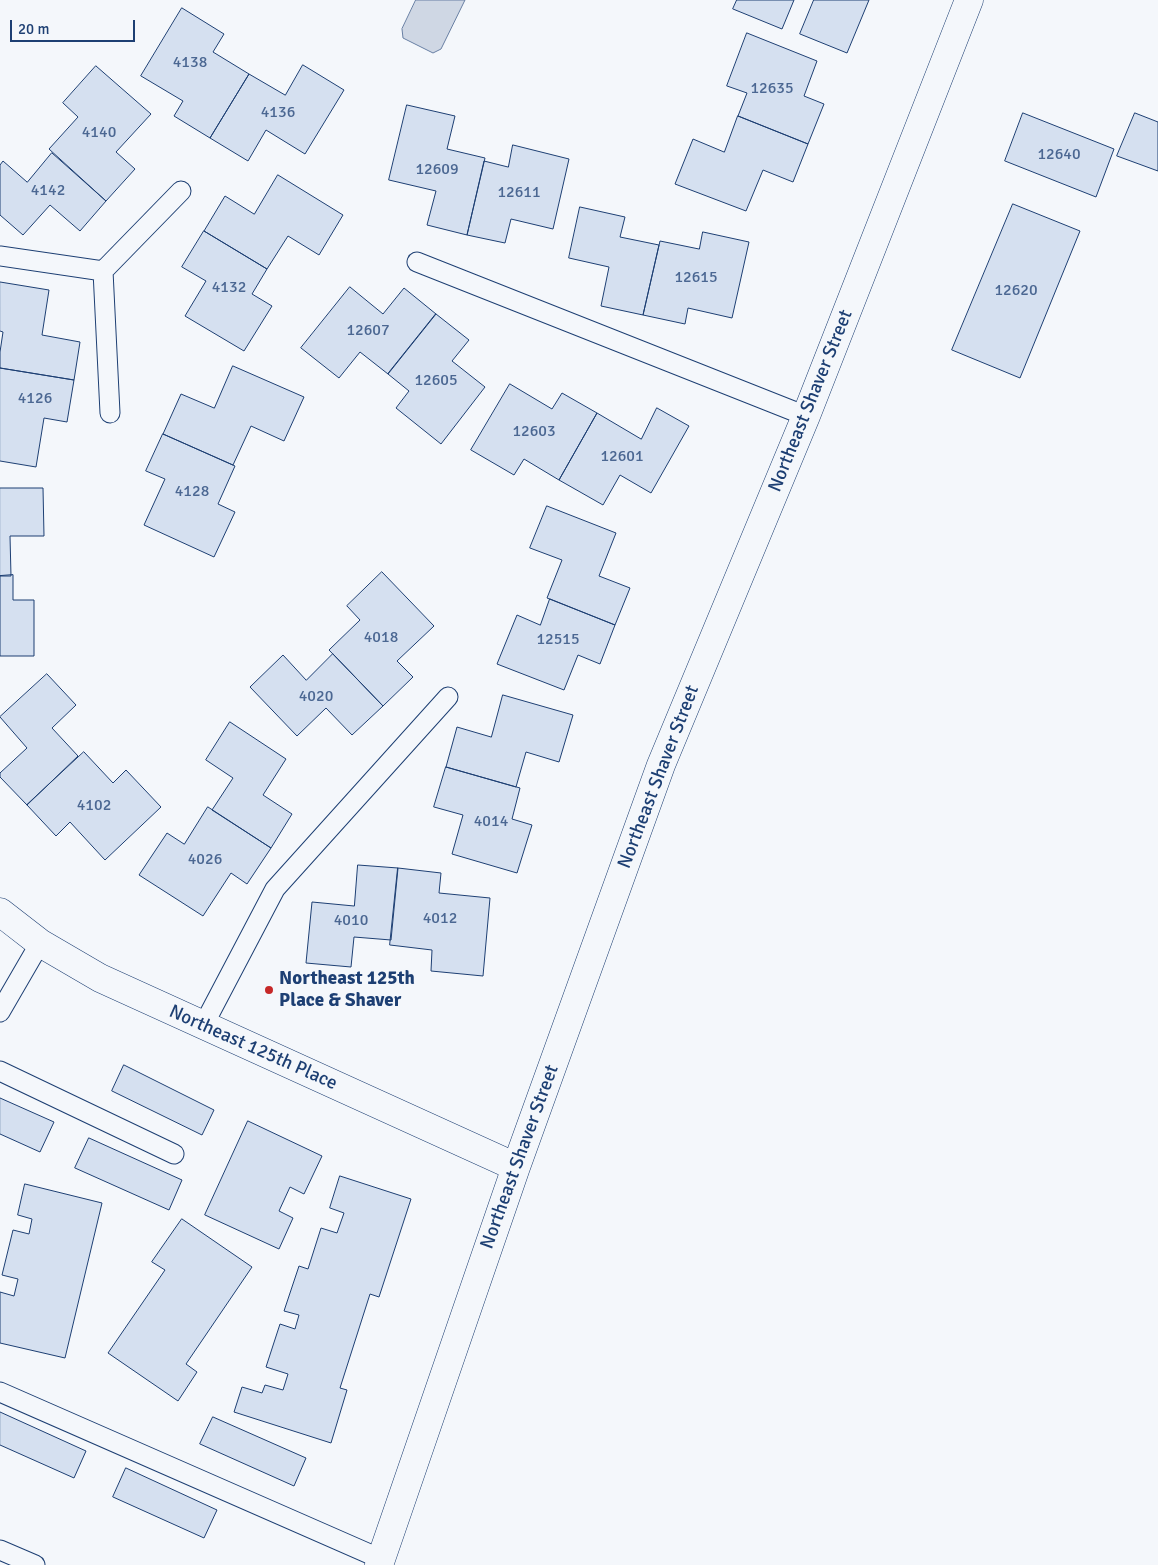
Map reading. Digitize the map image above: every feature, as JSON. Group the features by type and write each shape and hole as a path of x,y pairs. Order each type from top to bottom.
{"street":[{"name":"Northeast Shaver Street","path":"380,1562 516,1167 661,765 806,416 969,0"},
{"name":"Northeast 125th Place","path":"0,912 40,943 100,978 516,1167"}],"lane":[{"path":"110,413 103,271 181,191"},
{"path":"0,256 103,271"},
{"path":"417,262 806,416"},
{"path":"203,1026 275,889 448,697"},
{"path":"0,1012 40,943"},
{"path":"0,1071 174,1154"},
{"path":"0,1392 380,1562"},
{"path":"0,1550 35,1565"}],"shaded area":[{"path":"416,0 465,0 441,49 433,53 403,38 402,29"}],"building":[{"path":"737,0 794,0 782,29 733,9"},
{"path":"814,0 869,0 847,53 800,34"},
{"path":"182,8 224,34 213,52 249,74 210,138 174,116 183,101 141,76"},
{"path":"747,33 817,61 804,96 824,104 808,144 738,116 747,93 727,86"},
{"path":"303,65 344,90 305,154 266,130 248,161 210,138 249,74 285,95"},
{"path":"96,66 151,114 116,152 135,169 106,201 49,149 78,117 63,103"},
{"path":"407,105 455,116 447,149 485,158 467,235 427,225 436,191 389,180"},
{"path":"1023,113 1114,149 1096,197 1005,161"},
{"path":"1135,113 1158,122 1158,171 1117,156"},
{"path":"738,116 808,144 793,182 763,170 746,211 675,184 693,139 724,152"},
{"path":"513,145 569,159 553,229 511,219 505,243 467,235 484,161 508,167"},
{"path":"52,153 106,201 80,231 50,205 23,235 0,215 0,165 3,161 27,182"},
{"path":"278,175 343,215 319,255 288,236 267,269 204,231 225,196 254,214"},
{"path":"1013,204 1080,231 1020,378 952,350"},
{"path":"580,207 625,217 620,237 659,245 643,315 601,306 609,267 569,258"},
{"path":"204,231 267,269 252,294 272,306 244,351 185,316 206,281 182,267"},
{"path":"703,232 749,242 732,318 688,308 685,324 643,315 660,241 699,249"},
{"path":"0,282 49,290 42,335 80,342 74,380 0,368 3,332 0,331"},
{"path":"350,287 383,314 404,288 436,314 388,374 360,352 339,378 301,348"},
{"path":"436,314 469,340 452,361 485,387 441,444 396,408 409,391 388,374"},
{"path":"233,366 304,397 284,441 251,426 233,465 163,434 181,394 214,408"},
{"path":"0,368 74,380 67,422 44,418 36,467 0,461"},
{"path":"510,384 552,409 562,393 597,413 559,480 524,459 514,475 471,450"},
{"path":"657,408 689,426 651,493 620,475 603,505 559,480 597,413 641,439"},
{"path":"163,434 235,466 218,504 235,512 214,557 144,525 165,479 146,471"},
{"path":"0,488 43,488 44,536 10,536 11,576 0,576"},
{"path":"547,506 616,533 599,576 630,588 615,625 547,598 562,560 530,548"},
{"path":"382,572 434,626 397,661 413,677 383,706 329,650 360,620 347,606"},
{"path":"13,575 13,600 34,600 34,656 0,656 0,576"},
{"path":"550,599 615,625 600,664 578,655 564,690 497,664 517,615 540,625"},
{"path":"333,654 383,706 352,735 326,708 297,736 250,687 283,655 306,680"},
{"path":"47,674 76,705 52,728 78,756 27,805 0,777 0,773 27,748 0,717"},
{"path":"503,695 573,715 559,762 526,752 516,787 446,767 457,727 491,737"},
{"path":"230,722 286,759 263,795 292,814 271,848 212,810 233,778 206,760"},
{"path":"84,752 113,783 126,770 161,807 105,860 70,822 56,836 27,805"},
{"path":"446,767 520,788 512,819 532,825 517,873 452,854 463,815 434,807"},
{"path":"208,807 271,848 247,884 231,873 203,916 139,875 167,833 184,844"},
{"path":"358,865 398,868 391,940 354,937 351,967 306,963 312,902 354,906"},
{"path":"398,868 441,873 439,893 490,898 483,976 431,971 432,950 390,945"},
{"path":"124,1065 214,1110 202,1135 112,1091"},
{"path":"0,1098 54,1122 40,1152 0,1134"},
{"path":"248,1121 322,1156 304,1194 290,1187 279,1211 293,1218 279,1249 205,1215"},
{"path":"89,1138 182,1180 169,1210 75,1168"},
{"path":"340,1176 411,1199 379,1297 370,1294 340,1388 347,1390 331,1443 234,1412 242,1387 262,1393 265,1385 283,1390 288,1374 266,1367 280,1324 295,1329 299,1315 284,1311 299,1266 308,1269 321,1228 337,1233 344,1213 330,1208"},
{"path":"25,1184 102,1203 65,1358 0,1343 0,1292 14,1296 18,1279 2,1275 13,1230 29,1234 32,1219 18,1215"},
{"path":"182,1219 252,1267 186,1364 197,1372 178,1401 108,1353 165,1270 152,1262"},
{"path":"0,1412 86,1451 74,1478 0,1445"},
{"path":"213,1417 306,1458 294,1486 200,1444"},
{"path":"126,1468 217,1510 204,1538 113,1497"}],"place":[{"name":"Northeast 125th Place & Shaver","path":"269,990"}]}
